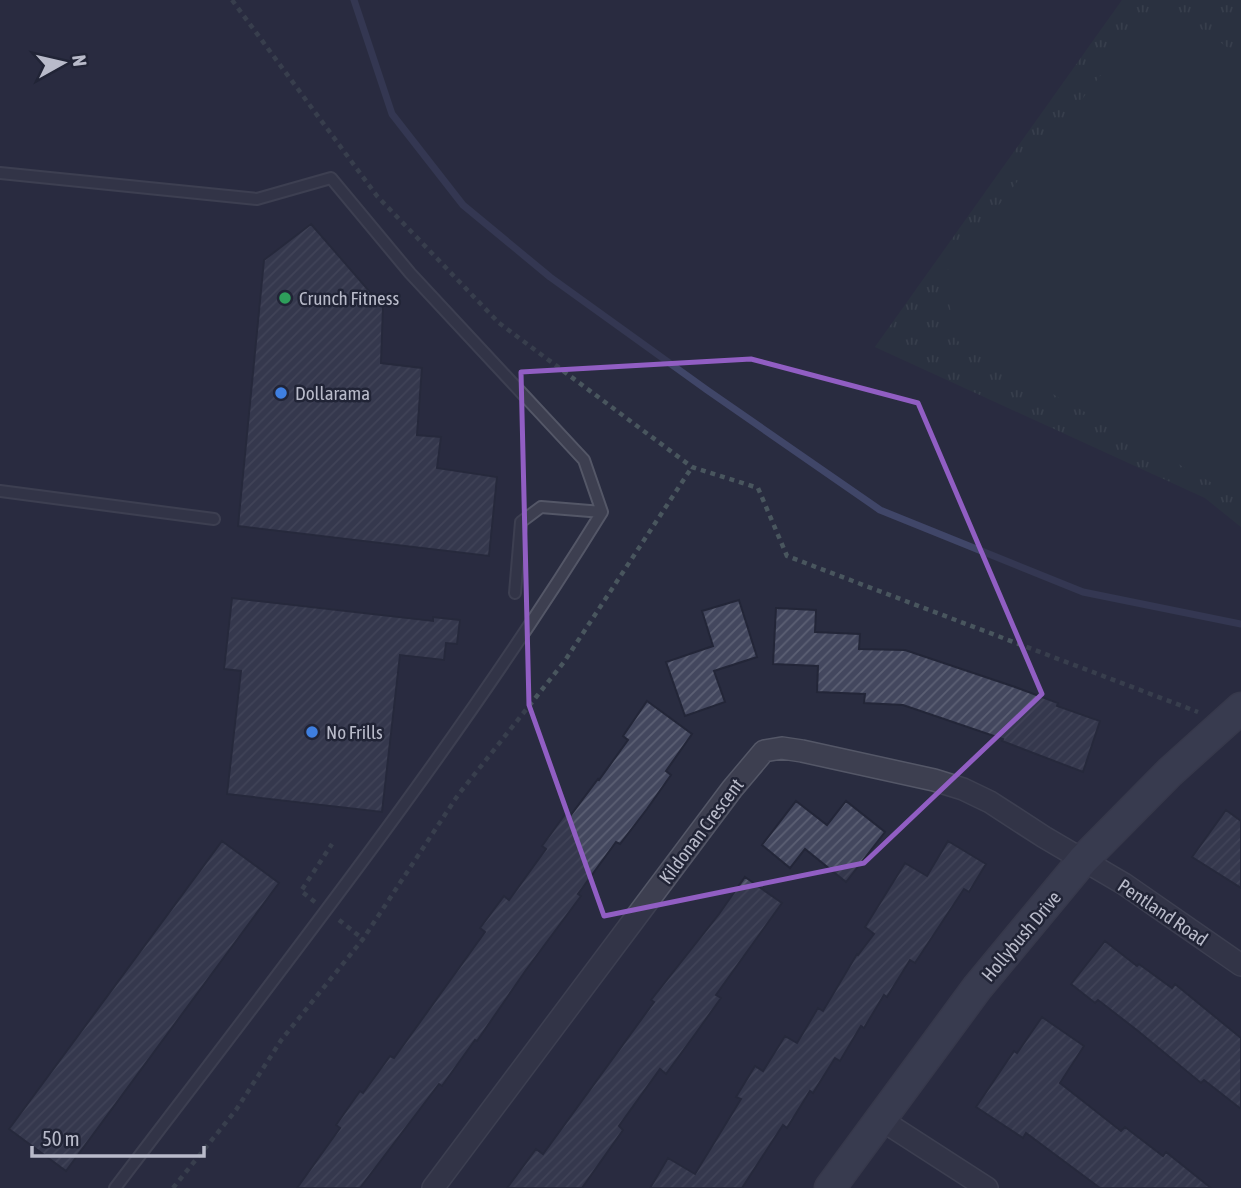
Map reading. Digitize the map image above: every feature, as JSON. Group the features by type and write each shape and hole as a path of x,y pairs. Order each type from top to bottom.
{"street":[{"name":"Hollybush Drive","path":"830,1188 977,988 1083,860 1170,772 1241,708"},
{"name":"Kildonan Crescent","path":"433,1188 724,799 764,751 782,748 802,751 963,789 990,802 1083,860"},
{"name":"Pentland Road","path":"1083,860 1124,884 1241,965"},
{"path":"880,1119 988,1188"}],"lane":[{"path":"0,173 257,199 331,178 410,273 584,460 602,512"},
{"path":"0,491 214,519"},
{"path":"515,593 522,522 541,507 602,512"},
{"path":"115,1188 372,849 550,596 602,512"}],"path":[{"path":"232,0 377,196 499,323 692,467 758,488 787,556 1202,714"},
{"path":"173,1188 236,1110 282,1039 363,939 458,795 564,662 692,467"}],"highlighted area":[{"path":"751,359 918,403 1042,694 864,863 604,916 529,705 521,372"}],"green space":[{"path":"1122,0 1241,0 1241,527 1205,498 875,347"},
{"path":"1160,0 1241,57 1241,499 956,340 944,275"}],"building":[{"path":"311,224 383,307 381,363 422,368 417,435 441,437 437,468 497,477 489,556 238,526 264,260"},
{"name":"No Frills","path":"232,598 433,621 433,617 460,620 457,644 446,643 444,660 400,655 382,812 227,794 241,671 224,669"},
{"path":"739,600 757,657 714,671 725,702 685,716 666,662 713,646 702,611"},
{"path":"776,608 816,610 815,632 860,634 859,649 905,650 1015,687 1100,721 1083,772 1002,741 1003,739 903,705 864,703 865,694 817,692 818,666 773,664"},
{"path":"647,701 692,734 666,771 671,775 647,809 620,844 616,842 578,894 581,896 477,1041 475,1040 442,1086 439,1084 360,1188 297,1188 340,1128 336,1125 360,1091 363,1093 390,1056 394,1058 485,932 480,928 504,896 509,900 546,849 542,846 566,813 570,816 628,740 623,736"},
{"path":"796,801 827,825 846,801 885,832 846,882 805,849 790,868 762,845"},
{"path":"1226,810 1241,821 1241,888 1192,857"},
{"path":"222,841 279,883 66,1171 9,1129"},
{"path":"948,841 986,864 969,892 964,889 915,963 910,960 864,1028 861,1026 840,1061 835,1058 787,1128 783,1125 742,1188 650,1188 668,1158 695,1174 741,1099 736,1097 755,1066 763,1071 785,1036 797,1043 818,1008 823,1011 857,954 874,934 865,927 905,863 927,876"},
{"path":"745,877 782,903 716,995 721,998 696,1033 666,1074 660,1069 619,1126 623,1130 582,1188 507,1188 536,1149 543,1154 654,1002 651,1000"},
{"path":"1105,941 1172,988 1175,984 1241,1038 1241,1109 1204,1080 1201,1083 1098,1000 1095,1003 1071,984"},
{"path":"1042,1017 1084,1046 1060,1083 1121,1131 1125,1127 1163,1156 1166,1152 1211,1188 1100,1188 1026,1133 1023,1138 976,1107 1014,1051 1017,1053"}],"waterway":[{"path":"354,0 392,114 463,205 550,277 707,390 880,510 1083,592 1241,624"}],"place":[{"name":"Crunch Fitness","path":"285,298"},
{"name":"Dollarama","path":"281,393"},
{"name":"No Frills","path":"312,732"}]}
